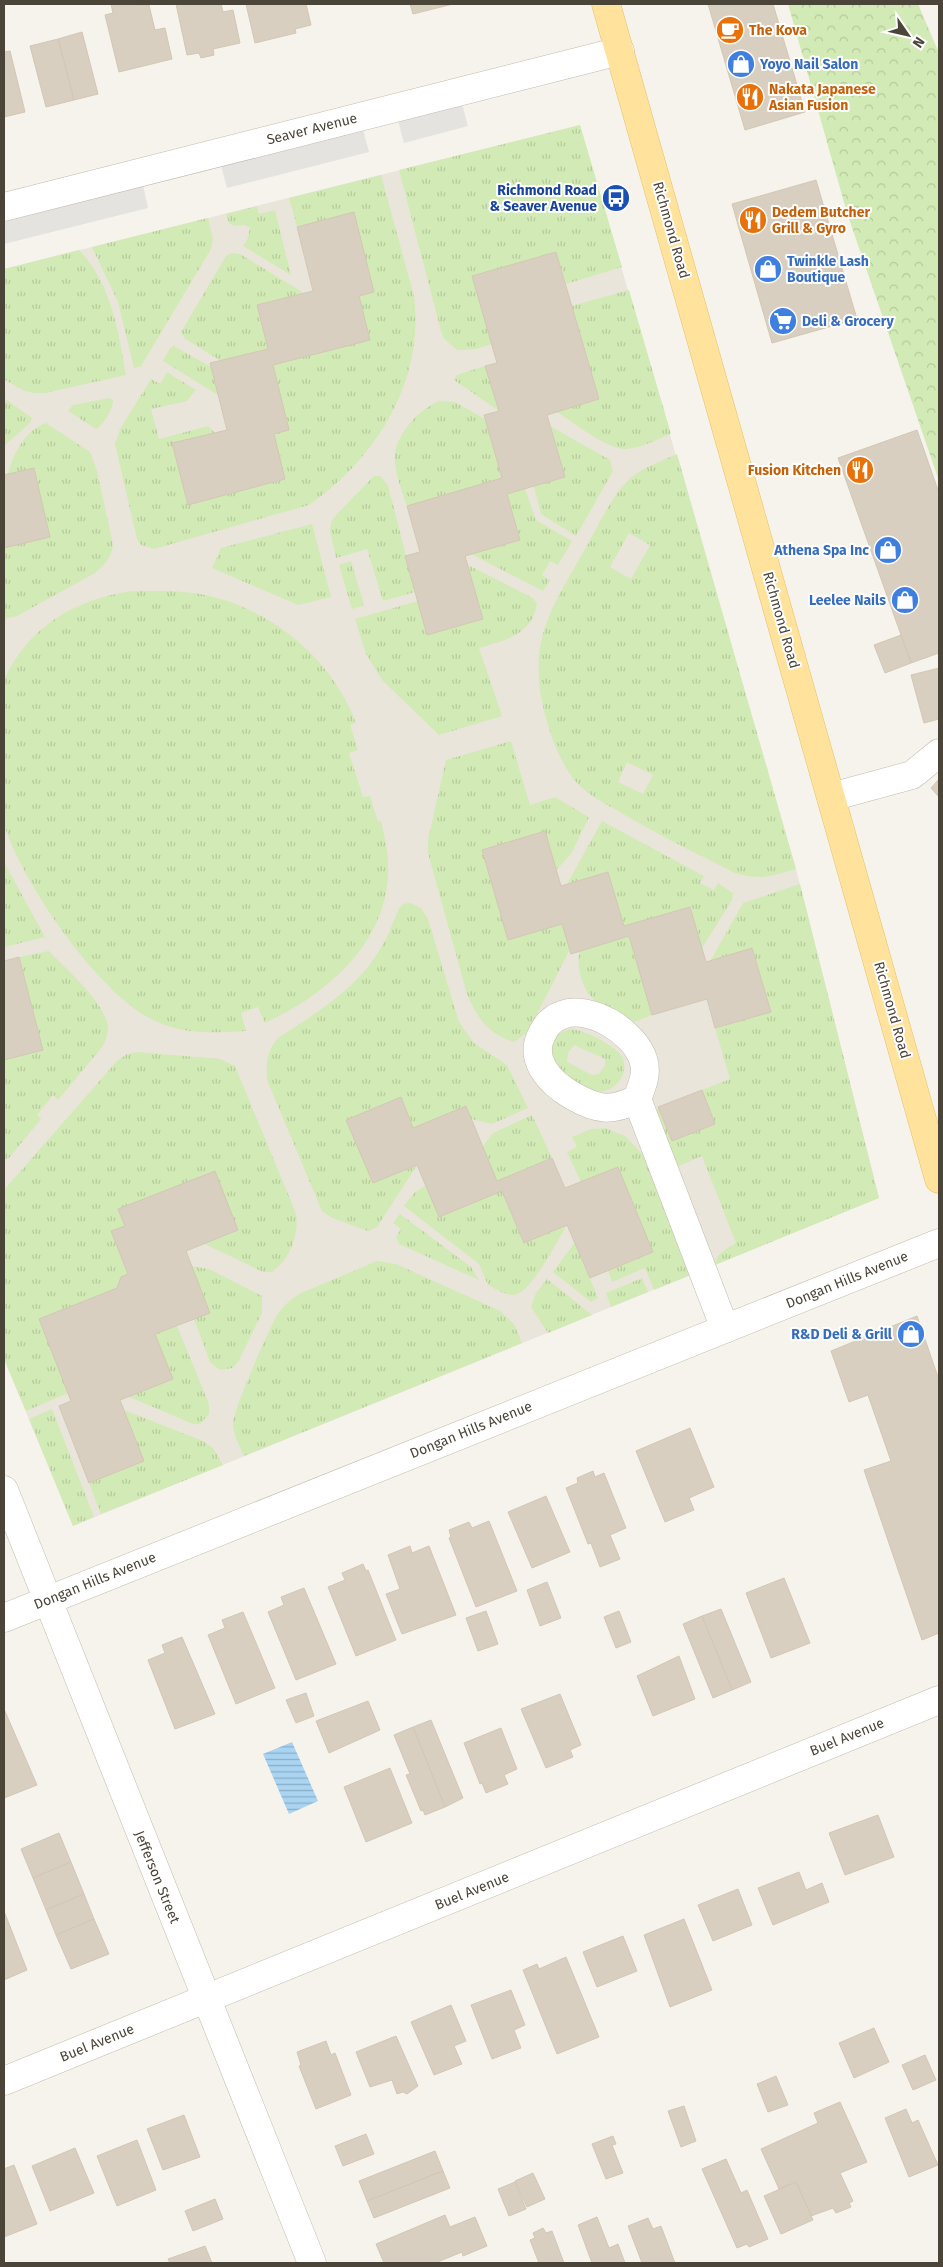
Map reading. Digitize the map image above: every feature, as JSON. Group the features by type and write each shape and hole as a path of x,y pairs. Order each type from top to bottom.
{"main road":[{"name":"Richmond Road","path":"606,4 939,1179"}],"street":[{"name":"Seaver Avenue","path":"4,207 620,51"},
{"path":"831,797 912,775 939,753"},
{"path":"637,1099 725,1329"},
{"name":"Dongan Hills Avenue","path":"4,1618 939,1243"},
{"name":"Jefferson Street","path":"4,1490 312,2263"},
{"name":"Buel Avenue","path":"4,2081 939,1700"}],"shaded area":[{"path":"461,100 468,126 404,143 397,117"},
{"path":"580,125 796,869 879,1198 73,1526 4,1359 4,269"},
{"path":"362,126 369,152 227,188 220,162"},
{"path":"142,181 148,208 4,244 4,216"}],"green space":[{"path":"788,4 918,4 939,53 939,481 847,213"},
{"path":"580,125 622,267 566,284 556,252 473,276 492,344 476,349 457,350 444,339 441,331 399,170"},
{"path":"381,175 414,296 415,327 412,358 403,387 391,415 375,441 355,465 309,505 154,549 141,545 137,539 115,444 120,429 151,379 160,384 167,372 196,390 187,401 151,409 159,439 208,426 215,433 172,444 188,504 285,479 274,434 289,430 273,365 370,340 359,296 374,292 354,212 297,227 289,198"},
{"path":"257,206 259,214 275,210 291,275 243,246 248,238 250,227 244,225 234,226 229,223 226,214"},
{"path":"208,218 213,239 211,249 141,366 134,368 118,302 92,247"},
{"path":"79,250 99,278 106,293 120,341 126,375 45,393 34,393 24,390 4,379 4,269"},
{"path":"231,253 240,254 304,293 257,305 268,349 221,361 184,338 181,332 226,256"},
{"path":"629,290 671,434 644,445 626,449 600,440 557,412 599,399 572,306"},
{"path":"174,346 211,367 218,395 163,361 170,348"},
{"path":"485,366 499,411 454,380 457,375"},
{"path":"4,398 32,418 30,423 4,446"},
{"path":"110,398 113,400 113,404 102,424 96,429 68,411 73,405"},
{"path":"439,401 455,402 485,419 502,478 407,506 395,466 397,445 411,422 424,410"},
{"path":"46,423 90,452 97,471 113,545 112,550 107,561 95,573 17,616 4,619 4,548 50,537 34,468 8,474 13,459 26,437 39,426"},
{"path":"550,426 610,460 613,471 576,536 541,514 534,486 564,477"},
{"path":"677,454 796,869 780,874 752,877 735,873 661,835 596,798 581,787 567,770 555,746 547,722 541,694 540,647 553,607 620,489 638,472","holes":["629,533 650,545 631,579 610,567","627,762 653,775 643,794 618,782"]},
{"path":"374,476 380,476 388,485 415,592 383,601 367,549 336,558 330,531 331,522 336,515"},
{"path":"525,489 536,520 572,541 558,565 550,561 542,575 550,580 543,591 471,554 520,540 507,494"},
{"path":"312,524 331,597 298,605 212,568 221,548"},
{"path":"351,561 364,605 352,609 339,565"},
{"path":"468,565 533,598 537,604 529,623 516,635 479,648 502,716 439,735 382,680 366,654 355,619 418,601 428,635 483,619"},
{"path":"131,591 175,591 200,594 251,610 274,623 315,657 345,699 356,723 350,725 358,750 349,753 363,797 370,796 378,822 381,821 387,854 388,874 384,900 376,924 364,945 348,965 309,998 265,1023 258,1007 241,1013 246,1031 187,1031 153,1020 132,1006 86,962 65,934 27,876 4,824 4,680 14,661 40,630 72,609 110,595"},
{"path":"511,741 530,805 555,797 589,817 571,854 556,870 545,832 482,850 508,940 562,924 570,949 528,1032 514,1042 490,1030 479,1018 471,1003 428,853 428,840 446,760"},
{"path":"602,821 704,876 700,883 714,890 718,883 733,893 732,900 702,948 690,907 624,926 608,872 567,884"},
{"path":"4,862 45,937 4,947"},
{"path":"800,884 879,1198 715,1265 720,1254 736,1243 702,1156 674,1168 656,1114 658,1107 672,1141 715,1124 702,1090 730,1079 715,1028 771,1012 752,948 711,960 743,903"},
{"path":"410,903 421,908 428,919 459,1022 474,1043 507,1065 528,1108 492,1124 471,1119 465,1106 413,1128 401,1097 357,1143 373,1183 417,1165 377,1227 368,1231 332,1218 322,1211 267,1080 267,1062 269,1052 278,1038 323,1008 350,986 362,973 373,960 385,940 399,909 403,904"},
{"path":"629,936 652,1015 635,1022 610,1012 592,998 585,989 579,966 579,951"},
{"path":"49,951 101,1008 106,1018 108,1033 103,1046 58,1100 53,1095 37,1115 41,1119 9,1158 4,1160 4,1060 43,1049 19,957"},
{"path":"569,1029 578,1030 601,1040 618,1052 622,1057 624,1069 623,1075 616,1085 605,1091 591,1090 583,1087 570,1079 548,1058 550,1048 556,1037","holes":["574,1045 605,1059 605,1065 599,1074 592,1075 567,1062 568,1053"]},
{"path":"137,1052 220,1059 235,1066 295,1211 295,1236 289,1253 272,1272 263,1272 205,1244 238,1230 214,1171 118,1209 125,1226 128,1274 121,1277 117,1288 39,1319 68,1393 26,1411 4,1359 4,1190 117,1061 127,1054"},
{"path":"532,1115 552,1158 497,1181 483,1146 493,1133"},
{"path":"605,1128 625,1136 644,1156 691,1275 654,1290 645,1268 612,1282 608,1271 653,1252 618,1167 581,1182 567,1152 577,1147 572,1137 591,1129"},
{"path":"425,1186 439,1217 502,1191 524,1243 567,1225 536,1276 521,1292 514,1295 507,1294 488,1285 479,1264 404,1206 414,1193"},
{"path":"400,1214 471,1267 479,1280 399,1244 396,1237 401,1229 393,1223"},
{"path":"575,1242 598,1298 591,1302 553,1272"},
{"path":"377,1261 396,1264 500,1311 514,1324 522,1343 244,1456 234,1432 235,1414 253,1367 279,1312 299,1294"},
{"path":"191,1266 209,1269 262,1296 262,1313 238,1362 232,1368 220,1370 210,1362 194,1319"},
{"path":"642,1278 648,1292 611,1307 606,1293"},
{"path":"547,1279 592,1315 548,1333 531,1307 536,1293"},
{"path":"177,1326 209,1404 209,1414 200,1424 193,1424 127,1396 155,1334"},
{"path":"52,1409 94,1517 73,1526 29,1419"},
{"path":"124,1410 203,1441 213,1448 223,1465 101,1514 89,1483 144,1461"}],"water":[{"path":"292,1742 318,1801 289,1814 263,1754"}],"building":[{"path":"111,4 149,5 155,30 165,28 172,59 119,72 105,15 113,13"},
{"path":"176,4 221,4 223,12 233,10 240,43 213,49 214,55 201,58 199,53 187,55"},
{"path":"246,4 306,4 311,25 295,29 296,33 255,43"},
{"path":"410,4 453,4 413,14"},
{"path":"708,4 773,4 805,112 745,130"},
{"path":"82,32 98,94 74,100 58,39"},
{"path":"58,39 74,100 46,107 30,46"},
{"path":"10,51 25,112 4,117 4,52"},
{"path":"816,180 857,319 772,343 732,204"},
{"path":"354,212 374,292 359,296 370,340 273,365 289,430 274,434 285,479 188,505 172,443 227,430 210,363 268,349 257,305 313,291 297,227"},
{"path":"556,252 599,399 547,415 565,477 507,494 520,540 465,556 483,619 427,635 405,556 420,552 407,506 502,478 484,415 499,411 485,366 497,363 472,276"},
{"path":"917,430 939,493 939,653 911,663 838,458"},
{"path":"34,468 50,537 4,548 4,475"},
{"path":"901,635 911,663 885,673 874,645"},
{"path":"939,668 939,719 924,723 911,675"},
{"path":"939,779 939,797 931,788"},
{"path":"545,831 561,886 608,872 624,926 690,907 706,962 752,948 771,1012 715,1028 707,999 652,1015 629,936 571,954 562,924 508,940 482,850"},
{"path":"19,957 43,1050 4,1060 4,961"},
{"path":"702,1090 715,1124 672,1141 658,1107"},
{"path":"401,1097 413,1128 466,1106 497,1181 552,1158 565,1188 618,1167 653,1252 590,1278 567,1225 524,1243 502,1191 439,1217 417,1165 373,1183 346,1120"},
{"path":"215,1171 238,1230 186,1251 210,1313 155,1334 173,1379 120,1400 144,1461 89,1483 59,1406 71,1401 39,1319 117,1288 121,1277 128,1274 111,1231 125,1226 118,1209"},
{"path":"917,1316 939,1380 939,1633 922,1640 864,1470 891,1461 868,1395 849,1402 831,1351"},
{"path":"690,1428 714,1487 689,1498 694,1510 665,1522 636,1451"},
{"path":"593,1471 595,1477 604,1473 626,1528 610,1535 620,1559 600,1567 591,1543 588,1544 566,1488 578,1483 577,1478"},
{"path":"546,1496 570,1552 532,1568 508,1512"},
{"path":"489,1521 517,1591 476,1607 449,1538 451,1537 449,1530 469,1522 472,1528"},
{"path":"410,1546 412,1553 429,1546 456,1615 402,1634 386,1594 400,1589 388,1555"},
{"path":"363,1564 366,1571 368,1570 396,1640 356,1656 328,1587 345,1580 342,1573"},
{"path":"784,1578 810,1643 771,1658 746,1593"},
{"path":"547,1582 561,1618 540,1626 527,1590"},
{"path":"304,1588 336,1664 296,1680 268,1612 284,1605 281,1597"},
{"path":"721,1609 751,1682 732,1690 702,1616"},
{"path":"486,1611 498,1644 478,1651 466,1618"},
{"path":"619,1611 631,1642 616,1648 604,1617"},
{"path":"243,1612 275,1688 236,1704 208,1635 225,1628 222,1620"},
{"path":"702,1616 732,1690 713,1698 683,1624"},
{"path":"182,1637 215,1714 175,1729 148,1660 165,1653 162,1645"},
{"path":"679,1656 695,1699 653,1716 637,1676"},
{"path":"306,1693 314,1716 296,1723 286,1700"},
{"path":"560,1694 581,1745 570,1750 573,1757 546,1768 521,1709"},
{"path":"368,1701 380,1730 329,1753 316,1721"},
{"path":"4,1709 37,1785 4,1798"},
{"path":"431,1720 463,1798 445,1807 413,1727"},
{"path":"413,1727 445,1807 425,1815 423,1810 421,1811 406,1775 410,1774 394,1735"},
{"path":"501,1728 517,1769 504,1775 508,1784 486,1793 482,1783 480,1784 464,1743"},
{"path":"390,1768 412,1823 366,1842 344,1787"},
{"path":"878,1815 894,1857 845,1875 829,1833"},
{"path":"59,1833 71,1862 33,1878 21,1849"},
{"path":"71,1862 84,1894 46,1910 33,1878"},
{"path":"799,1872 806,1890 822,1883 829,1902 773,1925 758,1888"},
{"path":"738,1889 752,1925 713,1941 698,1905"},
{"path":"84,1894 94,1919 56,1935 46,1910"},
{"path":"4,1911 27,1970 4,1980"},
{"path":"94,1919 109,1954 71,1969 56,1935"},
{"path":"684,1919 712,1990 670,2007 644,1935"},
{"path":"623,1936 637,1971 597,1987 583,1952"},
{"path":"566,1957 599,2037 557,2054 523,1970 537,1964 539,1969"},
{"path":"511,1990 525,2025 514,2030 521,2048 492,2059 471,2005"},
{"path":"451,2005 466,2041 454,2046 462,2064 434,2075 411,2022"},
{"path":"874,2028 889,2062 854,2078 839,2043"},
{"path":"396,2036 418,2086 407,2094 403,2092 397,2094 392,2080 370,2087 356,2052"},
{"path":"326,2041 331,2055 335,2053 351,2095 316,2109 299,2066 301,2065 297,2052"},
{"path":"925,2055 936,2080 913,2090 902,2065"},
{"path":"776,2076 788,2105 768,2112 757,2084"},
{"path":"840,2102 867,2162 840,2173 853,2201 849,2203 851,2207 836,2213 833,2208 811,2216 796,2182 779,2189 761,2149 818,2123 814,2113"},
{"path":"684,2106 696,2141 681,2147 668,2111"},
{"path":"906,2109 912,2123 918,2120 938,2165 909,2177 885,2118"},
{"path":"184,2115 200,2157 163,2170 147,2129"},
{"path":"366,2134 374,2154 343,2166 335,2146"},
{"path":"613,2136 616,2144 612,2145 623,2173 606,2179 592,2144"},
{"path":"137,2140 156,2190 117,2206 97,2156"},
{"path":"75,2148 94,2193 50,2211 32,2166"},
{"path":"435,2151 443,2171 367,2201 359,2181"},
{"path":"726,2159 741,2193 747,2190 768,2239 749,2247 747,2244 737,2248 702,2169"},
{"path":"14,2165 37,2224 4,2237 4,2169"},
{"path":"443,2171 450,2188 374,2218 367,2201"},
{"path":"533,2173 545,2199 527,2207 515,2181"},
{"path":"515,2182 526,2209 509,2216 498,2189"},
{"path":"796,2182 813,2220 781,2234 764,2196"},
{"path":"215,2199 223,2219 193,2231 185,2211"},
{"path":"445,2215 450,2227 475,2217 487,2246 463,2256 462,2252 435,2263 384,2263 376,2244"},
{"path":"597,2217 609,2248 618,2244 625,2263 592,2263 578,2225"},
{"path":"648,2218 653,2229 661,2226 675,2263 642,2263 628,2226"},
{"path":"543,2228 546,2233 552,2231 564,2263 539,2263 530,2240 535,2238 533,2233"},
{"path":"205,2246 212,2263 170,2263 168,2259"}],"place":[{"name":"The Kova","path":"730,30"},
{"name":"Yoyo Nail Salon","path":"741,64"},
{"name":"Nakata Japanese Asian Fusion","path":"750,97"},
{"name":"Richmond Road & Seaver Avenue","path":"616,198"},
{"name":"Dedem Butcher Grill & Gyro","path":"753,220"},
{"name":"Twinkle Lash Boutique","path":"768,269"},
{"name":"Deli & Grocery","path":"783,321"},
{"name":"Fusion Kitchen","path":"860,470"},
{"name":"Athena Spa Inc","path":"888,550"},
{"name":"Leelee Nails","path":"905,600"},
{"name":"R&D Deli & Grill","path":"911,1334"}]}
